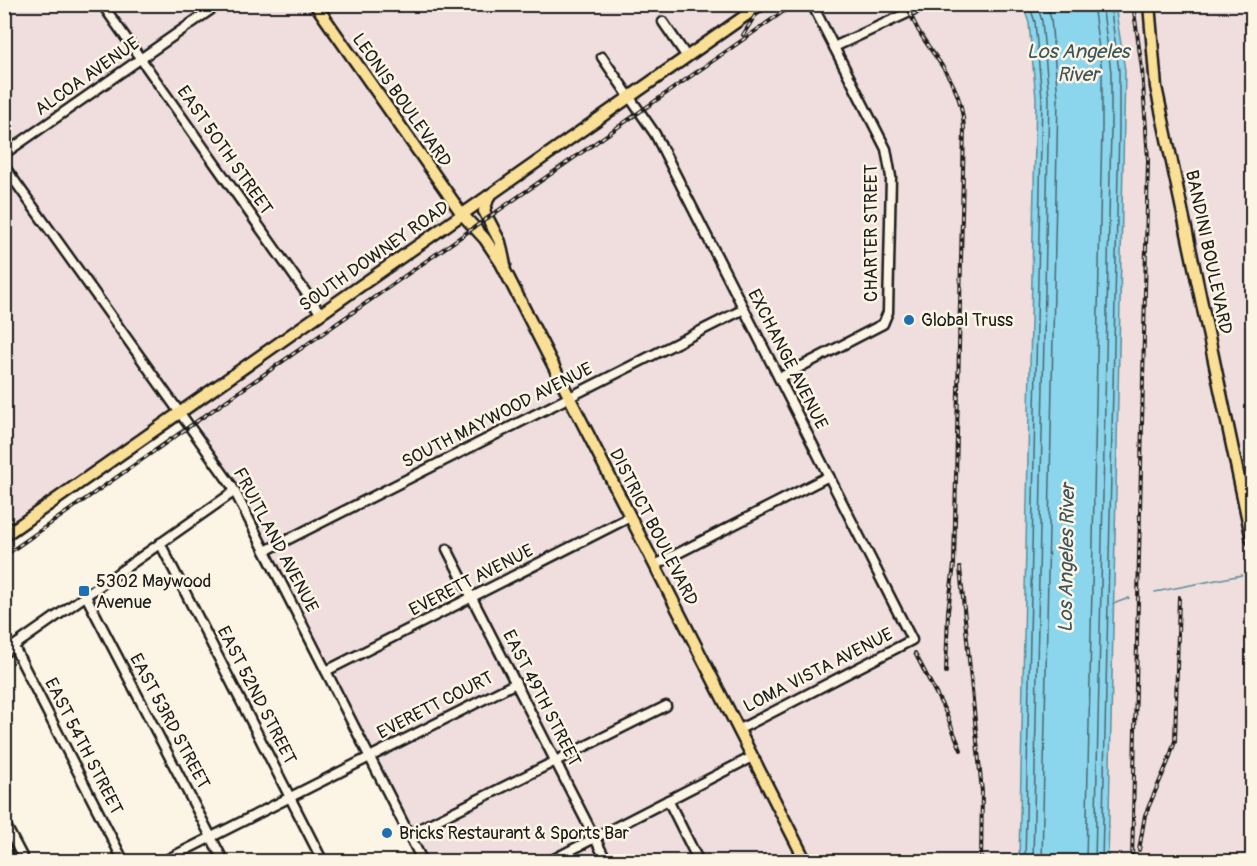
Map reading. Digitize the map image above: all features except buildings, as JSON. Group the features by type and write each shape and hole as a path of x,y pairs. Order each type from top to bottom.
{"main road":[{"name":"LEONIS BOULEVARD","path":"315,4 462,214"},
{"name":"SOUTH DOWNEY ROAD","path":"4,536 762,4"},
{"name":"BANDINI BOULEVARD","path":"1149,4 1156,87 1252,540"},
{"path":"489,196 484,211 500,243 505,271"},
{"name":"DISTRICT BOULEVARD","path":"462,214 485,239 505,271 806,861"}],"street":[{"name":"EAST 50TH STREET","path":"102,4 321,314"},
{"name":"ALCOA AVENUE","path":"4,154 219,4"},
{"name":"CHARTER STREET","path":"779,378 877,328 883,324 888,315 891,177 886,149 812,4"},
{"path":"834,47 914,10"},
{"path":"663,22 687,57"},
{"name":"EXCHANGE AVENUE","path":"602,57 655,134 912,640"},
{"name":"FRUITLAND AVENUE","path":"4,166 235,491 423,861"},
{"name":"SOUTH MAYWOOD AVENUE","path":"265,551 744,309"},
{"path":"655,565 829,476"},
{"path":"4,653 235,491"},
{"name":"EVERETT AVENUE","path":"326,671 630,517"},
{"name":"EAST 52ND STREET","path":"160,543 323,861"},
{"name":"EAST 49TH STREET","path":"447,549 607,861"},
{"name":"EAST 53RD STREET","path":"86,596 224,861"},
{"name":"LOMA VISTA AVENUE","path":"738,730 912,640"},
{"name":"EAST 54TH STREET","path":"14,647 124,861"},
{"name":"EVERETT COURT","path":"370,757 516,683"},
{"path":"409,834 666,706"},
{"path":"162,861 370,757"},
{"path":"548,861 752,757"},
{"path":"668,800 699,861"},
{"path":"4,822 25,861"}],"shaded area":[{"path":"5,5 1252,5 1252,861 422,861 237,496 195,436 202,430 185,406 5,531"}],"water":[{"name":"Los Angeles River","path":"1023,5 1115,5 1125,71 1108,861 1019,861 1036,98 1029,23"}],"waterway":[{"path":"1155,592 1242,575"},
{"path":"1113,604 1129,598"}],"railway":[{"path":"743,35 762,4"},
{"path":"4,556 794,4"},
{"path":"907,4 913,21 956,91 964,128 954,565 948,611 946,672"},
{"path":"1132,862 1148,160 1142,69 1133,4"},
{"path":"960,568 982,792 981,862"},
{"path":"1139,850 1145,815 1175,741 1179,597"},
{"path":"915,653 945,711 961,750"}],"place":[{"name":"Global Truss","path":"909,320"},
{"name":"5302 Maywood Avenue","path":"84,591"},
{"name":"Bricks Restaurant & Sports Bar","path":"387,833"}]}
